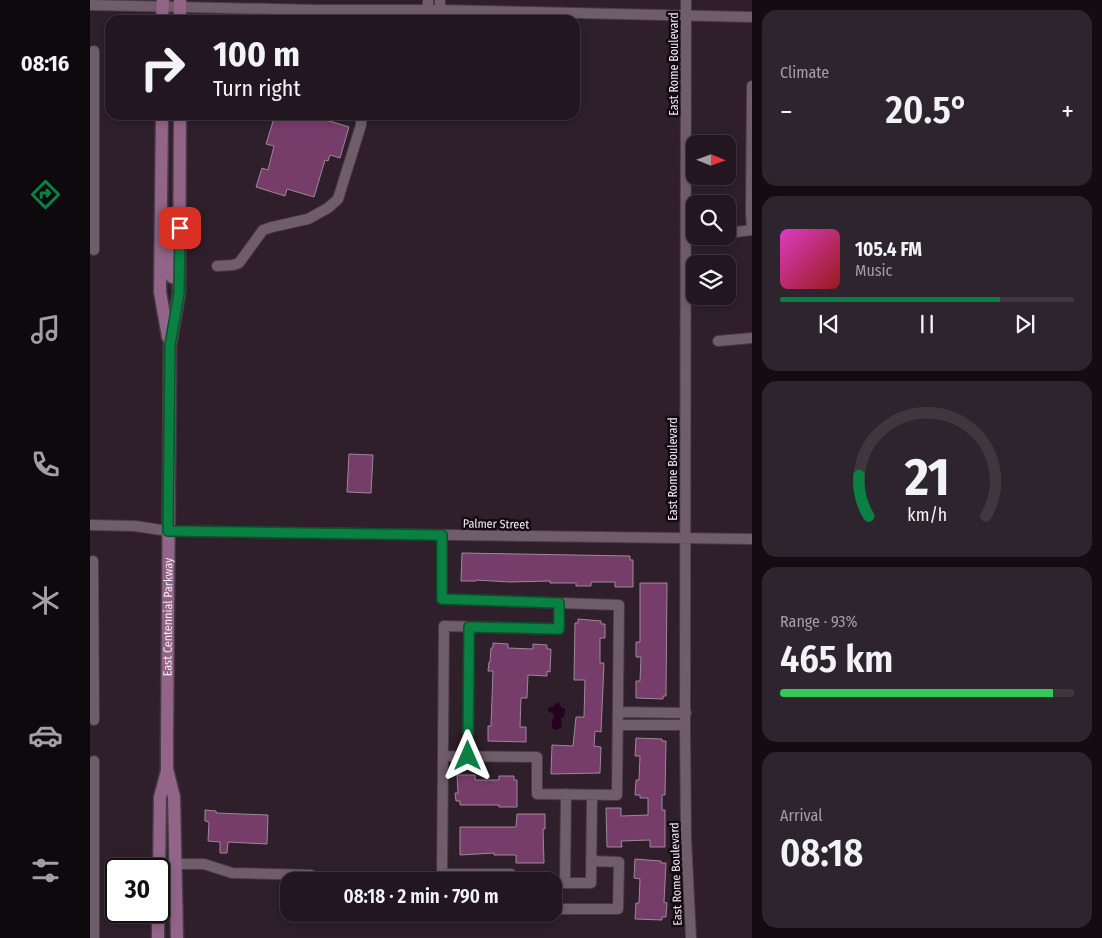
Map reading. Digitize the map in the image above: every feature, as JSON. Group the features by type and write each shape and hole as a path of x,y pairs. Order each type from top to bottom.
{"main road":[{"name":"East Centennial Parkway","path":"162,120 160,292 170,345"},
{"name":"East Centennial Parkway","path":"159,858 160,798 167,768 170,345 179,293 180,120"},
{"path":"161,231 170,250 170,273 172,277 179,279"},
{"name":"East Centennial Parkway","path":"167,768 174,797 176,938"},
{"path":"158,923 158,938"}],"street":[{"name":"East Rome Boulevard","path":"686,0 686,838 691,938"},
{"path":"90,5 162,3 180,9 440,10 752,17"},
{"path":"94,51 92,71 92,219 94,250"},
{"path":"736,231 752,228 752,86"},
{"path":"217,266 233,265 239,262 263,230 272,226 308,218 328,208 338,199 361,120"},
{"path":"718,341 752,338"},
{"name":"Palmer Street","path":"90,525 135,526 168,531 752,539"},
{"path":"442,535 442,599 619,605 617,795 537,794 537,757 443,756"},
{"path":"94,562 92,591 92,692 94,720"},
{"path":"442,872 444,626 559,629 559,603"},
{"path":"468,756 469,627"},
{"path":"618,712 686,713"},
{"path":"618,725 686,725"},
{"path":"94,761 92,792 94,938"},
{"path":"566,794 565,883 591,883 592,795"},
{"path":"562,909 618,909 619,862 591,861"},
{"path":"176,864 204,864 232,874 280,875"}],"shaded area":[{"path":"556,703 559,703 565,709 564,717 561,718 562,727 556,730 552,728 554,714 548,711 549,707 553,707"}],"building":[{"path":"273,120 326,120 349,127 340,158 330,155 328,161 325,160 314,197 287,189 285,196 256,187 262,168 268,170 274,146 266,144"},
{"path":"349,454 373,455 371,493 347,492"},
{"path":"462,553 630,556 630,560 633,560 633,587 615,587 615,582 591,582 591,586 576,586 576,583 550,583 550,581 461,581"},
{"path":"640,583 667,583 666,696 663,696 663,699 636,698 636,681 640,681 641,657 636,657 636,642 640,642"},
{"path":"578,619 601,621 601,624 605,624 605,638 600,638 600,663 604,663 601,732 595,731 594,746 601,747 600,773 551,774 552,745 573,746 576,717 584,717 585,680 574,680 575,623 578,623"},
{"path":"493,643 508,644 508,648 533,649 533,644 547,645 547,649 551,649 550,672 547,671 547,676 528,675 527,698 521,698 520,727 526,727 526,742 488,741 488,726 491,726 493,671 488,671"},
{"path":"636,738 662,739 662,741 666,741 665,795 662,795 662,810 665,810 665,847 650,847 650,840 621,841 622,847 607,847 606,808 621,808 621,816 648,815 648,798 640,798 640,795 635,795 636,780 639,780 640,756 635,756"},
{"path":"457,775 475,775 475,780 499,780 499,776 514,776 514,780 517,780 517,807 460,805 460,801 456,801 455,793 458,793"},
{"path":"205,810 216,811 216,813 268,815 267,844 228,842 227,853 220,853 220,842 208,841 209,822 205,821"},
{"path":"517,814 545,814 545,829 543,829 544,863 516,863 516,855 494,855 494,853 460,855 460,827 516,827"},
{"path":"635,859 666,863 664,902 667,903 666,917 662,917 662,920 635,919 636,903 639,903 640,879 634,878"}],"route":[{"path":"180,228 179,293 170,345 168,531 442,535 442,599 559,603 559,629 469,627 468,756"}]}
